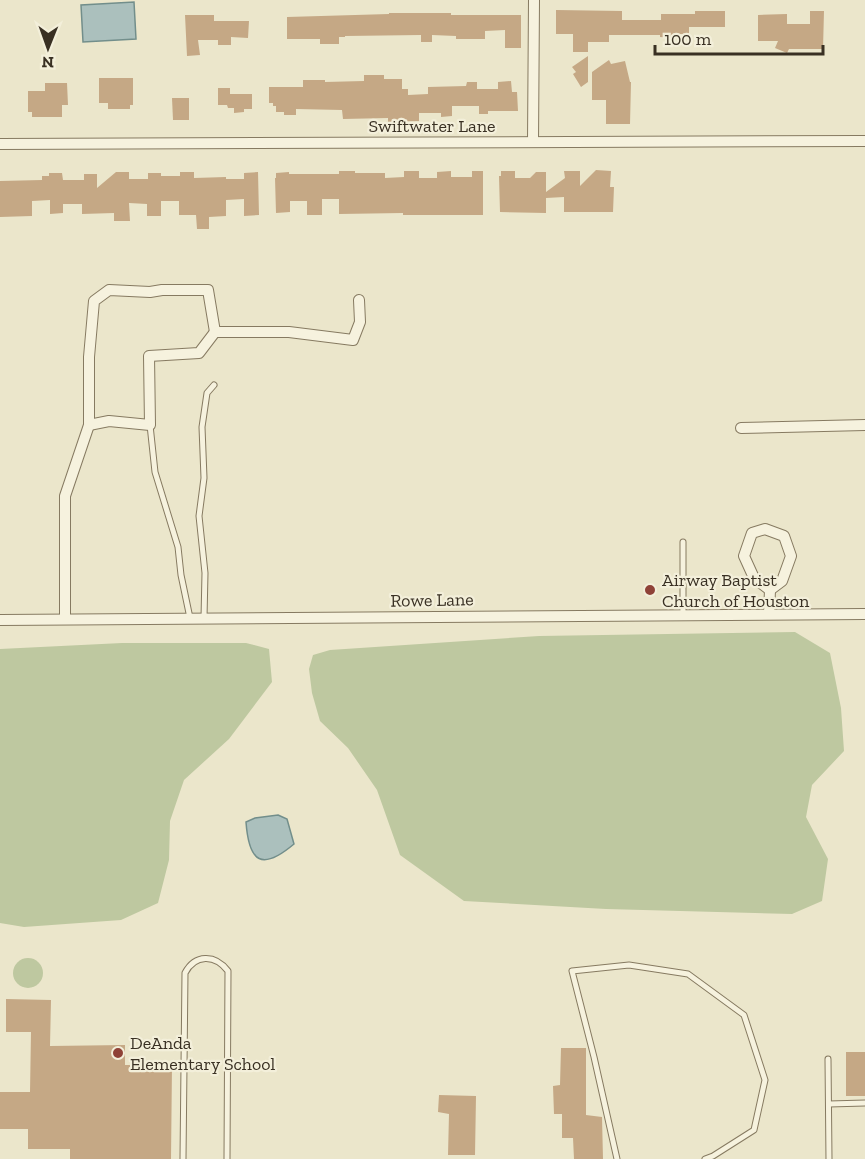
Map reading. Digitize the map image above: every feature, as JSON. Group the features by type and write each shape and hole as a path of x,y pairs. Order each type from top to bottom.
{"street":[{"path":"533,142 534,0"},
{"name":"Swiftwater Lane","path":"0,144 865,141"},
{"path":"65,619 65,496 89,425 89,357 94,301 109,290 150,292 208,290 215,332 199,353 149,356 150,425 109,422 89,425"},
{"path":"215,332 289,332 353,340 360,322 359,300"},
{"path":"741,428 865,424"},
{"path":"765,529 784,536 791,556 782,581 770,590 754,578 744,556 752,533 765,529"},
{"path":"770,590 770,614"},
{"name":"Rowe Lane","path":"0,620 865,614"}],"lane":[{"path":"204,618 205,573 199,516 204,478 202,427 207,393 214,385"},
{"path":"150,425 155,472 178,547 190,618"},
{"path":"683,542 684,615"},
{"path":"183,1159 185,974 188,967 198,959 211,958 222,964 228,971 227,1159"},
{"path":"617,1159 572,971 629,964 688,974 744,1015 765,1080 754,1130 705,1159"},
{"path":"828,1059 829,1159"},
{"path":"829,1104 865,1103"}],"green space":[{"path":"795,632 830,653 841,708 844,751 812,785 806,817 828,859 822,901 792,914 606,909 464,901 400,855 377,790 348,748 320,721 312,693 309,669 313,655 330,650 539,636"},
{"path":"122,643 246,643 269,649 272,682 229,739 184,780 170,821 169,860 158,903 121,920 24,927 0,923 0,649"},
{"path":"28,958 39,962 43,973 39,984 28,988 17,984 13,973 17,962"}],"shaded area":[{"path":"134,2 136,39 83,42 81,5"},
{"path":"278,815 287,819 294,844 273,858 266,860 259,858 250,847 246,822 255,818"}],"building":[{"path":"556,10 622,11 622,20 661,20 661,14 725,11 725,27 689,27 689,34 673,34 673,38 660,37 660,35 609,35 609,42 588,42 588,52 573,52 573,34 556,34"},
{"path":"810,11 824,11 823,49 789,49 787,53 775,48 778,41 758,41 758,15 787,14 787,24 810,24"},
{"path":"389,13 521,15 521,48 505,48 505,30 485,31 485,39 456,39 456,36 432,35 432,42 421,42 421,35 345,36 339,37 339,44 320,44 320,39 287,39 287,17"},
{"path":"185,15 214,15 214,21 249,21 248,38 231,37 231,45 218,45 218,40 198,40 200,55 187,56"},
{"path":"588,56 588,82 581,87 573,74 576,72 572,67"},
{"path":"609,60 611,64 625,61 631,82 630,124 606,124 606,100 592,100 592,72"},
{"path":"364,75 384,75 384,79 402,79 402,89 408,89 408,95 428,94 428,87 466,86 467,82 477,82 477,89 498,89 498,82 511,81 512,92 517,92 518,111 488,111 488,114 479,114 479,106 452,106 452,116 441,117 441,113 419,113 419,121 388,122 388,118 343,119 342,110 296,109 296,115 284,115 284,112 276,112 276,106 269,103 269,87 303,87 303,80 364,81"},
{"path":"99,78 133,78 133,105 130,105 130,109 108,109 108,103 99,103"},
{"path":"45,83 67,83 68,105 62,105 62,117 32,117 32,112 28,112 28,91 45,91"},
{"path":"218,88 230,88 230,94 252,94 252,109 234,113 234,108 218,105"},
{"path":"172,98 189,98 189,120 173,120"},
{"path":"596,170 611,171 610,187 614,187 613,212 564,212 564,197 546,198 546,213 500,212 499,176 501,176 501,171 515,171 515,178 530,178 536,172 546,172 546,192 565,178 564,171 580,171 580,186"},
{"path":"339,171 385,173 385,178 404,177 404,171 419,171 419,178 437,178 437,172 451,171 451,177 472,177 472,171 483,171 483,215 339,214 339,199 322,199 322,215 307,215 307,201 290,201 290,212 276,213 276,173 339,174"},
{"path":"116,172 129,172 129,179 148,179 148,173 180,176 180,172 194,172 194,178 244,179 244,173 258,172 259,215 244,216 244,199 226,200 226,216 209,217 209,229 197,229 196,215 179,215 179,201 161,201 161,216 147,216 147,204 129,203 130,221 114,221 114,213 82,214 82,204 63,204 63,213 50,214 50,200 32,201 32,216 0,217 0,181 42,180 42,176 49,176 49,173 62,173 63,180 84,180 84,174 97,174 97,188"},
{"path":"6,999 51,1000 50,1046 125,1045 125,1065 172,1065 171,1159 70,1159 70,1149 28,1149 28,1129 0,1129 0,1092 30,1092 31,1032 6,1032"},
{"path":"561,1048 586,1048 586,1115 602,1117 603,1159 574,1159 573,1138 562,1138 562,1114 554,1114 553,1086 560,1085"},
{"path":"846,1052 865,1052 865,1096 846,1096"},
{"path":"439,1095 476,1096 475,1155 448,1155 449,1114 438,1112"}],"place":[{"name":"Airway Baptist Church of Houston","path":"650,590"},
{"name":"DeAnda Elementary School","path":"118,1053"}]}
